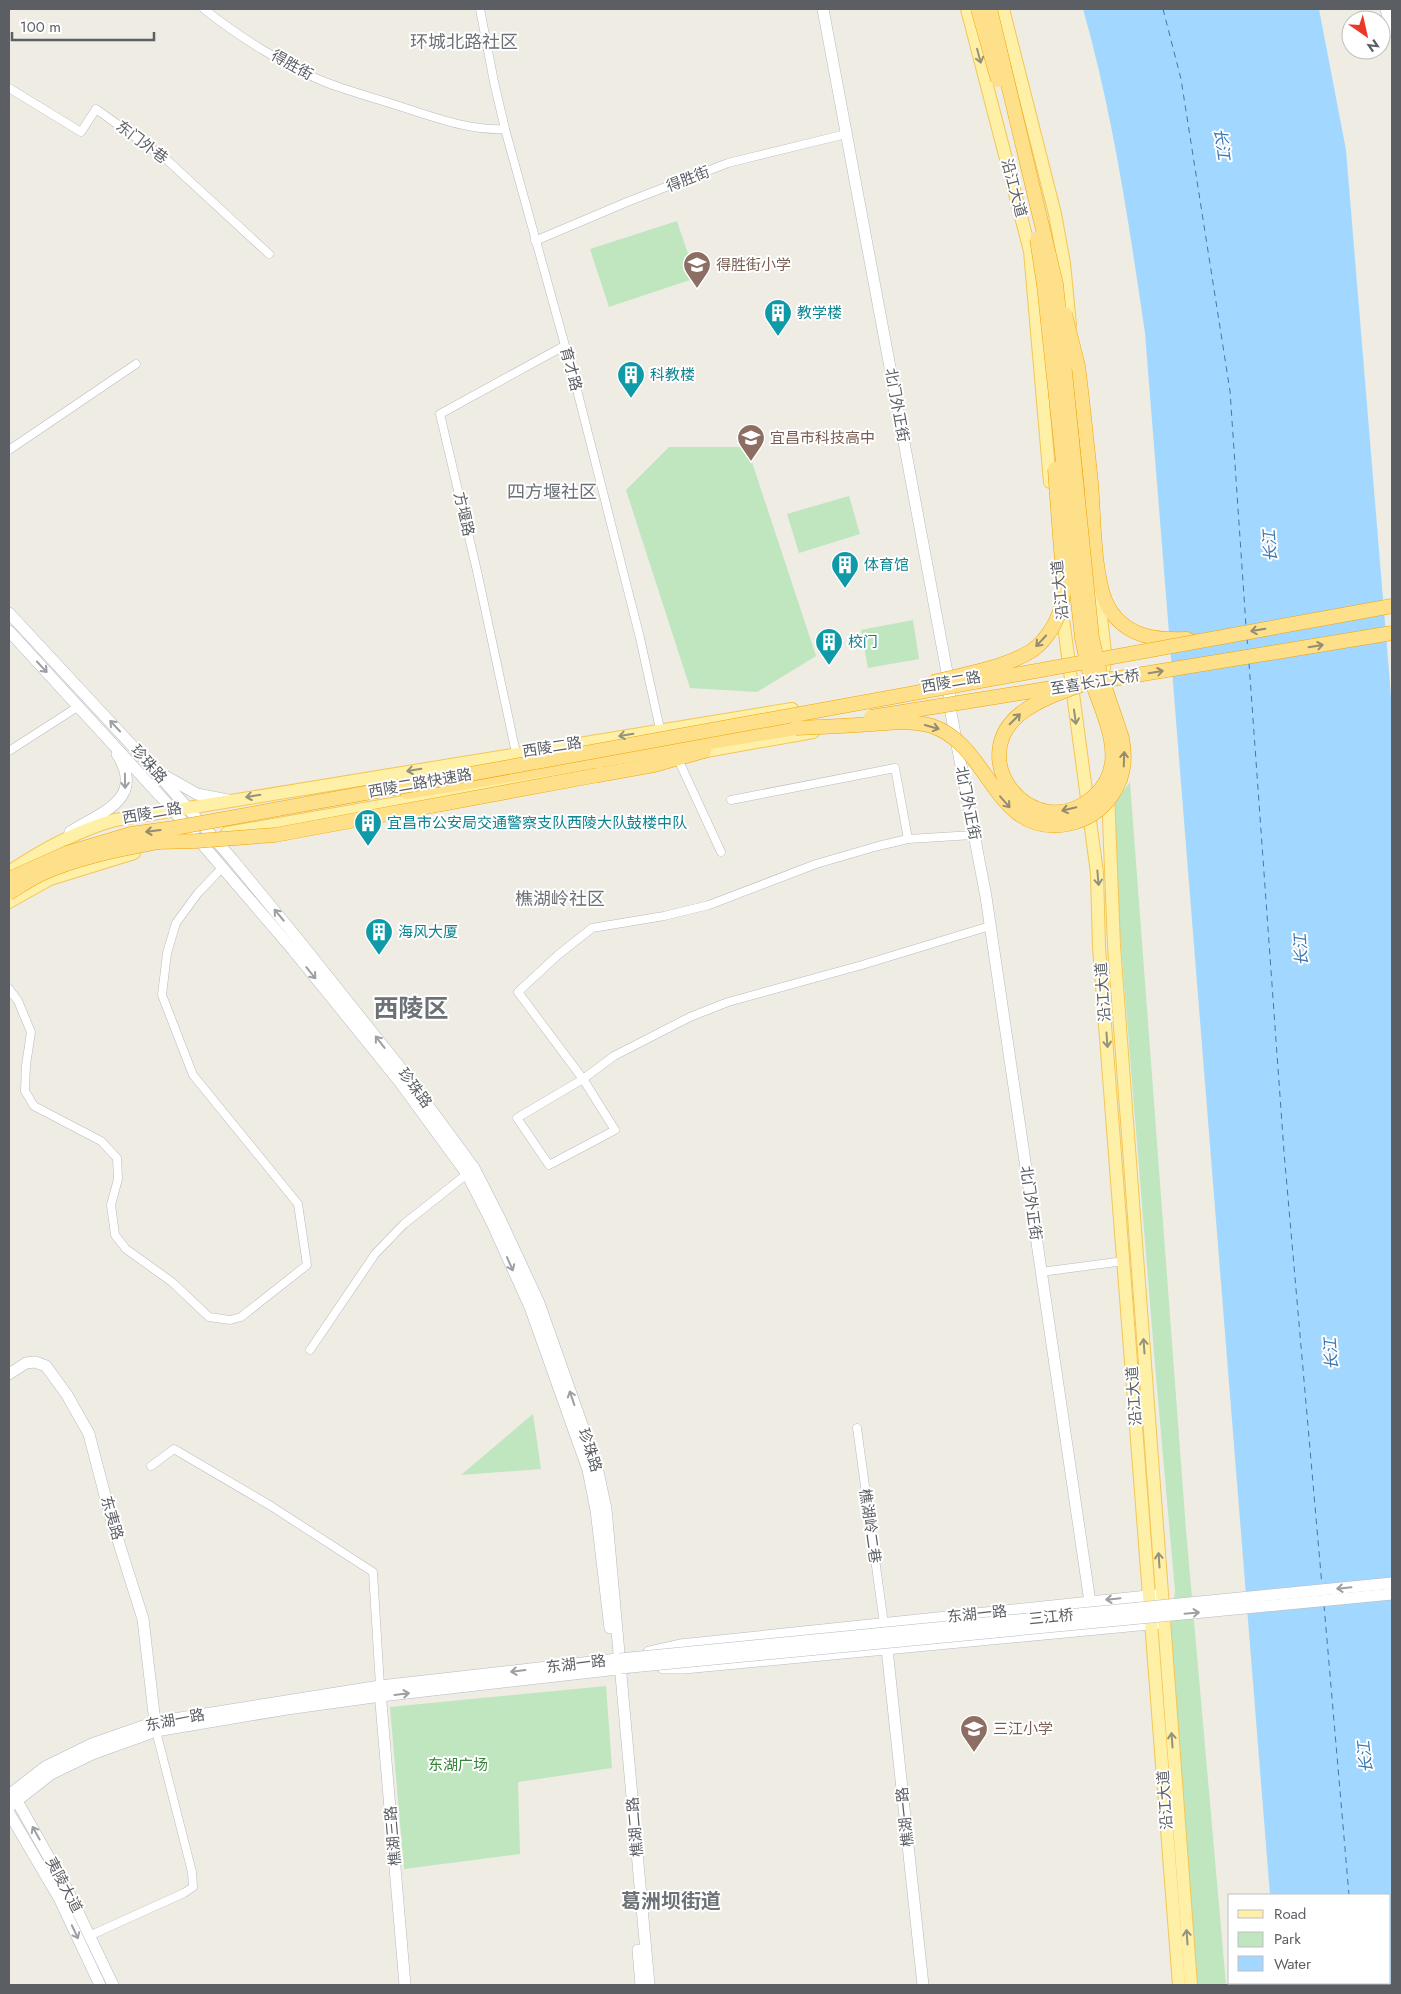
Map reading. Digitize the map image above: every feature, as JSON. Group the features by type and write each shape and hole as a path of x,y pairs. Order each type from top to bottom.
{"highway":[{"path":"978,9 1037,238 1050,284 1070,330 1078,366 1091,484 1096,560 1102,590 1110,610 1119,621 1136,632 1155,639 1208,639"},
{"path":"796,728 906,722 930,726 948,732 959,741 977,762 1008,806 1023,818 1036,822 1063,824 1083,819 1100,809 1114,792 1122,774 1124,749 1114,711 1098,665 1092,638 1050,284 990,9"},
{"path":"1050,284 1082,638 1088,668 1109,736 1112,758 1110,772 1104,784 1095,796 1080,806 1059,812 1031,807 1015,795 1004,778 999,763 999,750 1003,735 1011,722 1023,711 1046,698 1097,682"},
{"path":"838,708 921,684 1004,664 1030,652 1045,638 1055,623 1062,597 1063,571 1041,317 1050,284"},
{"name":"至喜长江大桥","path":"838,708 1392,606"},
{"name":"至喜长江大桥","path":"796,728 1097,682 1392,633"},
{"name":"西陵二路快速路","path":"9,879 67,853 132,834 838,708"},
{"name":"西陵二路快速路","path":"9,893 39,875 70,863 117,850 394,794 796,728"},
{"path":"156,842 275,835 654,765 677,757 706,751"}],"main road":[{"name":"北门外正街","path":"823,9 948,683 950,708 990,926 1090,1602"},
{"name":"沿江大道","path":"967,9 1030,251 1058,581 1071,689 1098,872 1099,947 1124,1261 1155,1595"},
{"name":"沿江大道","path":"1003,9 1054,214 1064,263 1077,402 1105,653 1097,682 1179,1985"},
{"path":"1386,9 1392,32"},
{"name":"珍珠路","path":"9,613 151,766 302,943 407,1077 474,1168 539,1303 597,1468 606,1509 617,1664"},
{"name":"珍珠路","path":"9,631 96,724 199,839 293,950 399,1081 467,1174 492,1223 530,1307 588,1470 596,1510 617,1664"},
{"name":"西陵二路","path":"9,872 47,847 86,829 108,822 187,807 948,683 1105,653"},
{"name":"西陵二路","path":"706,751 950,708 1071,689 1097,682"},
{"path":"47,847 109,808 124,794 127,778 122,762 96,724"},
{"name":"西陵二路","path":"9,902 50,879 129,854 212,836 653,758 677,757"},
{"path":"151,766 177,784 197,794 230,800"},
{"name":"东夷路","path":"9,1374 26,1363 35,1362 46,1366 68,1395 89,1434 110,1515 143,1619 155,1727"},
{"name":"三江桥","path":"617,1664 1392,1583"},
{"name":"三江桥","path":"617,1664 1392,1594"},
{"name":"东湖一路","path":"617,1664 680,1645 1155,1595"},
{"name":"沿江大道","path":"1157,1623 1191,1985"},
{"path":"11,1796 92,1754 155,1727 286,1709 380,1691 617,1664 684,1668 1157,1623"},
{"name":"樵湖一路","path":"887,1649 923,1985"},
{"name":"樵湖二路","path":"617,1664 642,1985"},
{"name":"樵湖二路","path":"617,1664 649,1985"},
{"name":"樵湖三路","path":"380,1691 406,1985"},
{"name":"夷陵大道","path":"11,1796 69,1893 113,1985"},
{"name":"夷陵大道","path":"9,1813 59,1898 100,1985"}],"street":[{"name":"得胜街","path":"204,9 273,55 325,82 444,121 491,130 505,129"},
{"name":"育才路","path":"480,9 505,129 640,638 660,729"},
{"name":"东门外巷","path":"9,88 81,132 96,109 166,159 269,254"},
{"name":"得胜街","path":"535,241 627,202 728,164 846,134"},
{"name":"方堰路","path":"516,753 478,571 440,414 564,346"},
{"path":"9,450 136,364"},
{"path":"9,752 79,706"},
{"path":"677,757 687,782 722,852"},
{"path":"731,800 895,768 908,839"},
{"path":"974,835 908,839 816,864 709,905 664,916 592,928 558,955 518,992 583,1079 615,1130 549,1165 517,1118 583,1079 614,1056 690,1016 728,1002 862,966 990,926"},
{"path":"9,989 18,1002 31,1032 26,1064 25,1091 34,1106 101,1141 117,1158 118,1179 111,1205 115,1234 126,1249 172,1282 209,1316 230,1320 241,1317 307,1265 298,1204 193,1075 162,996 167,953 176,923 198,893 223,868"},
{"path":"310,1350 375,1254 404,1224 467,1174"},
{"path":"1041,1272 1124,1261"},
{"name":"樵湖岭二巷","path":"857,1428 884,1624"},
{"path":"151,1466 174,1448 271,1506 373,1572 380,1691"},
{"path":"89,1936 184,1893 193,1887 192,1872 155,1727"}],"green space":[{"path":"677,221 696,278 609,307 590,249"},
{"path":"669,447 747,447 816,656 757,692 690,688 626,490"},
{"path":"849,496 860,534 799,553 787,514"},
{"path":"913,620 919,659 868,668 861,630"},
{"path":"1130,782 1186,1530 1226,1985 1195,1985 1169,1641 1175,1591 1110,810"},
{"path":"533,1414 541,1469 461,1475"},
{"name":"东湖广场","path":"606,1686 612,1768 518,1782 520,1854 404,1869 390,1707"}],"water":[{"name":"长江","path":"1083,9 1319,9 1346,150 1392,708 1392,1985 1278,1985 1391,1984 1391,1894 1270,1894 1145,333 1112,129"}],"ferry route":[{"path":"1163,9 1181,79 1230,391 1246,626"},
{"path":"1247,638 1248,651"},
{"path":"1249,663 1284,1152 1322,1586"},
{"path":"1324,1605 1349,1894"}],"place":[{"name":"得胜街小学","path":"697,289"},
{"name":"教学楼","path":"778,337"},
{"name":"科教楼","path":"631,399"},
{"name":"宜昌市科技高中","path":"751,462"},
{"name":"体育馆","path":"845,589"},
{"name":"校门","path":"829,666"},
{"name":"宜昌市公安局交通警察支队西陵大队鼓楼中队","path":"368,847"},
{"name":"海风大厦","path":"379,956"},
{"name":"三江小学","path":"974,1753"}],"district":[{"name":"环城北路社区","path":"464,42"},
{"name":"四方堰社区","path":"552,492"},
{"name":"樵湖岭社区","path":"560,899"},
{"name":"西陵区","path":"411,1008"},
{"name":"葛洲坝街道","path":"671,1901"}]}
